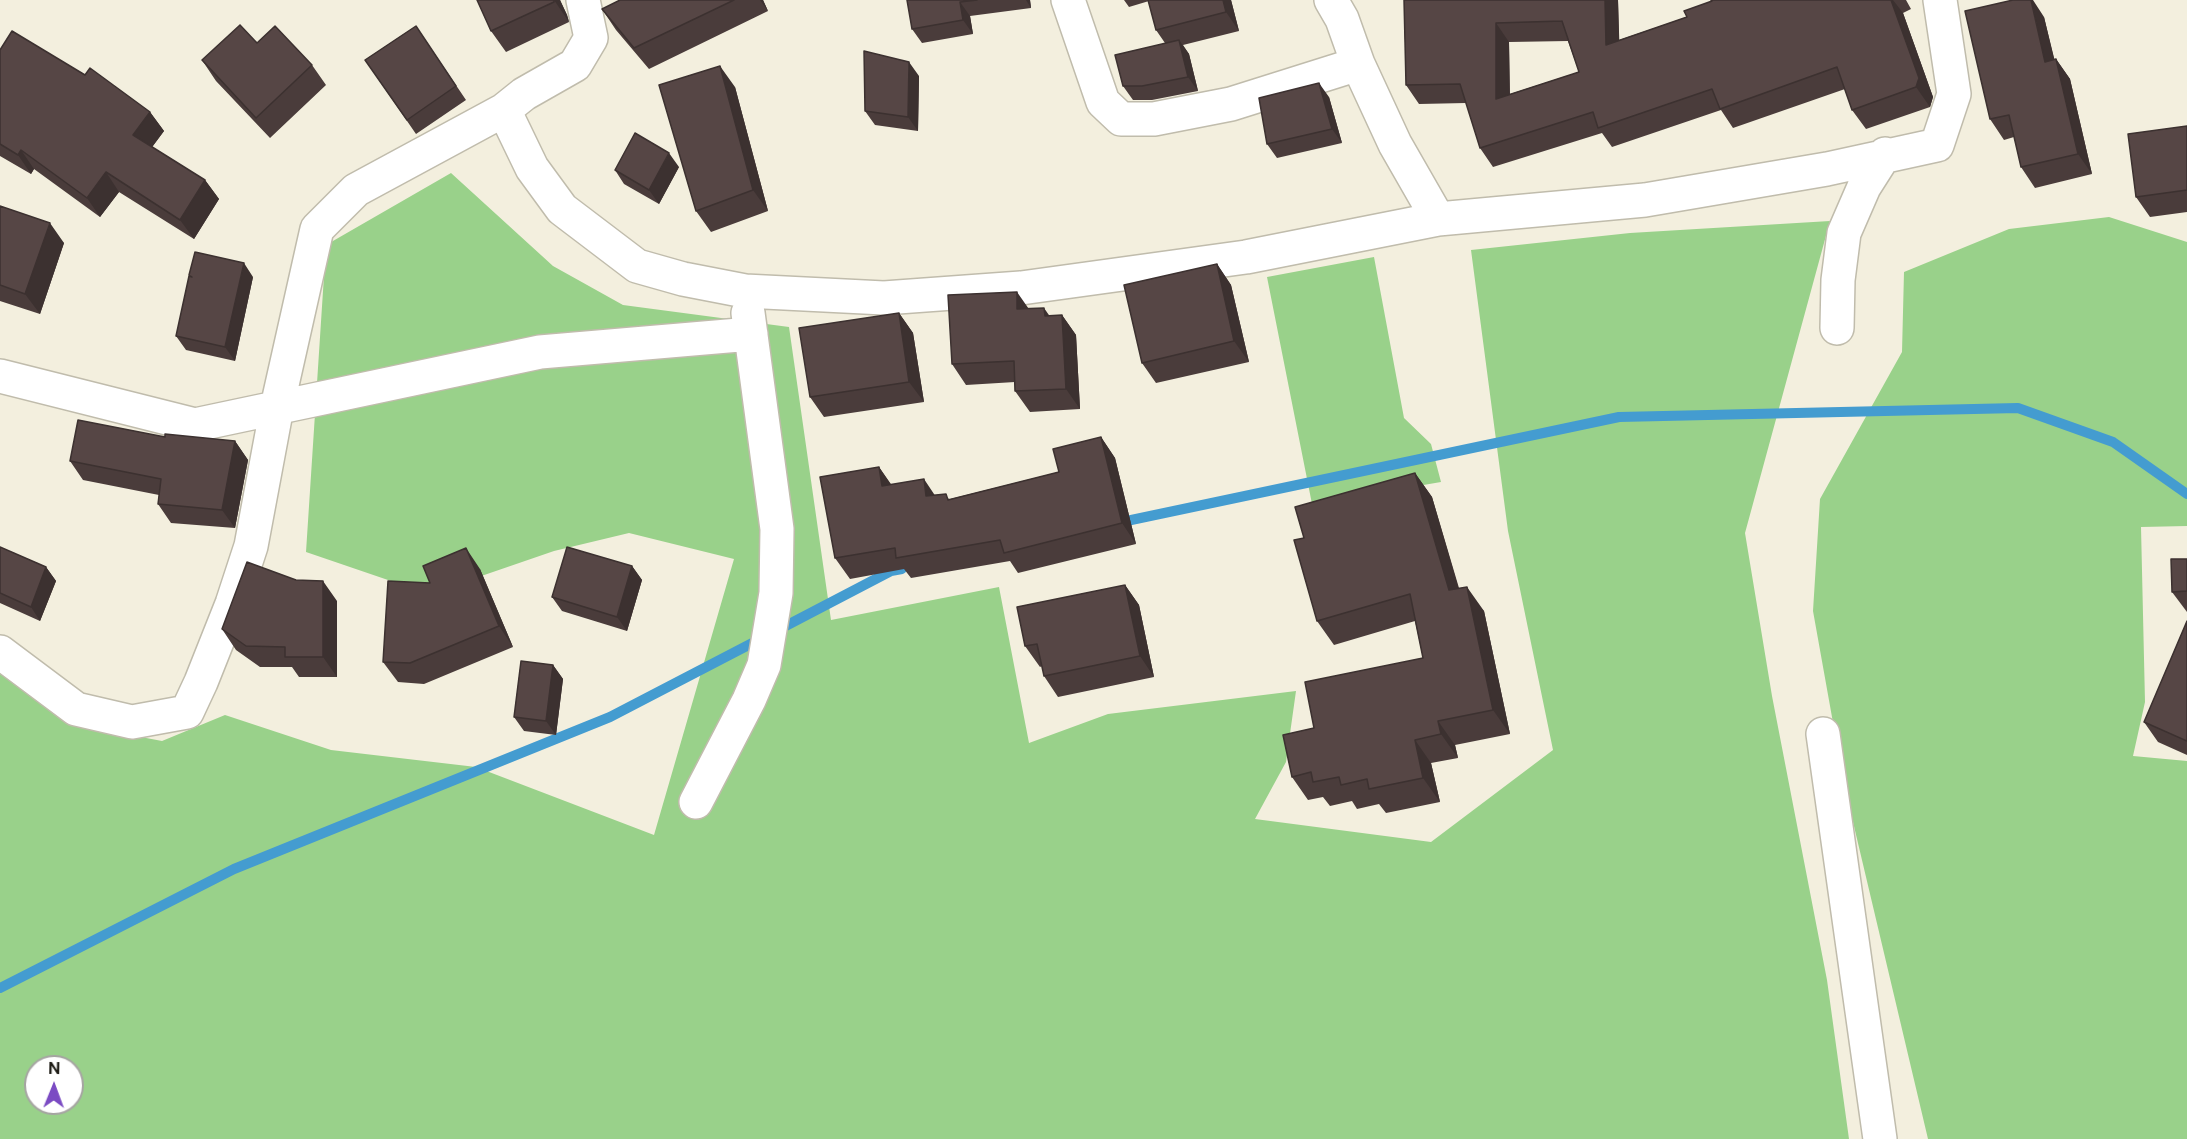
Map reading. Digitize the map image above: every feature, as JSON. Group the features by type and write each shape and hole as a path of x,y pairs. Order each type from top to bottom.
{"street":[{"path":"0,651 76,709 132,722 187,712 232,604 251,546 277,407 317,229 356,190 504,110 524,94 575,65 591,38 583,0"},
{"path":"1068,0 1103,102 1121,119 1154,119 1231,104 1358,64"},
{"path":"1331,0 1342,19 1358,64 1395,144 1438,219"},
{"path":"504,110 532,168 562,209 637,266 683,279 745,291 884,298 1021,288 1246,257 1438,219 1645,200 1827,169 1937,144 1954,94 1940,0"},
{"path":"1837,328 1838,280 1844,233 1864,187 1885,154"},
{"path":"696,802 749,700 764,665 776,593 777,529 745,291"},
{"path":"0,376 195,425 540,352 751,334"},
{"path":"1823,734 1880,1139"}],"green space":[{"path":"451,173 553,266 623,305 789,327 831,620 999,587 1029,743 1108,714 1296,691 1286,762 1255,819 1431,842 1553,750 1508,531 1471,250 1630,233 1830,221 1745,533 1772,696 1827,980 1849,1139 0,1139 0,664 78,725 162,741 225,715 331,750 476,767 654,835 734,559 629,533 554,551 429,594 306,552 326,245"},
{"path":"2109,217 2187,242 2187,526 2141,527 2145,702 2133,756 2187,761 2187,1139 1928,1139 1844,784 1813,611 1820,499 1902,352 1904,272 2009,229"},
{"path":"1374,257 1404,418 1431,444 1441,482 1312,504 1267,277"}],"building":[{"path":"477,0 554,0 554,2 491,31"},
{"path":"620,0 734,0 634,48 602,9"},
{"path":"907,0 977,0 960,2 963,20 912,29"},
{"path":"1148,0 1223,0 1226,12 1156,30"},
{"path":"1404,0 1605,0 1606,45 1687,17 1684,11 1711,0 1891,0 1919,78 1916,87 1852,110 1837,67 1720,109 1712,89 1598,128 1593,112 1480,148 1460,84 1406,85","holes":["1562,21 1579,72 1496,99 1496,23"]},
{"path":"2013,0 2031,0 2045,62 2056,59 2078,154 2021,167 2009,115 1990,119 1965,11"},
{"path":"240,25 257,43 275,26 312,65 256,118 202,60"},
{"path":"416,26 456,86 407,120 365,60"},
{"path":"12,31 85,75 90,68 150,112 133,135 205,180 180,220 106,172 87,198 21,150 18,155 0,144 0,50"},
{"path":"1179,40 1188,77 1142,86 1123,86 1115,55"},
{"path":"864,51 909,62 908,117 865,111"},
{"path":"720,66 753,190 696,211 659,85"},
{"path":"1319,83 1332,129 1267,144 1259,98"},
{"path":"2187,126 2187,190 2136,197 2128,134"},
{"path":"635,133 669,153 649,190 615,170"},
{"path":"0,206 50,223 25,294 0,285"},
{"path":"195,252 244,263 225,347 176,336 189,276 192,277 189,275"},
{"path":"1217,264 1234,341 1142,363 1124,285"},
{"path":"1017,292 1017,309 1044,308 1045,316 1062,315 1066,389 1015,391 1014,361 952,364 948,295"},
{"path":"899,313 909,382 810,397 799,328"},
{"path":"78,420 165,437 165,434 235,441 222,510 158,504 161,479 70,461"},
{"path":"1101,437 1122,523 1004,553 1000,540 896,558 895,548 835,558 820,477 879,467 882,486 924,479 926,496 946,494 948,500 1059,472 1053,449"},
{"path":"1415,473 1449,590 1467,587 1493,710 1438,721 1441,734 1415,740 1423,778 1369,789 1367,779 1341,785 1339,777 1313,782 1311,772 1292,777 1283,735 1314,728 1305,682 1423,658 1410,594 1317,621 1294,540 1304,538 1295,507"},
{"path":"0,547 46,567 31,607 0,593"},
{"path":"567,547 632,566 617,617 552,597"},
{"path":"466,548 499,626 410,663 383,662 388,581 430,583 423,566"},
{"path":"2171,559 2187,559 2187,591 2172,592"},
{"path":"247,562 296,580 323,581 323,657 285,657 285,647 246,646 222,629"},
{"path":"1125,585 1140,656 1044,676 1037,644 1025,646 1017,607"},
{"path":"2187,621 2187,741 2144,722"},
{"path":"521,661 553,665 546,721 514,717"}],"waterway":[{"path":"1117,523 1619,417 2018,408 2113,442 2187,494"},
{"path":"776,631 891,571 902,569"},
{"path":"0,988 234,869 610,717 762,638"}]}
